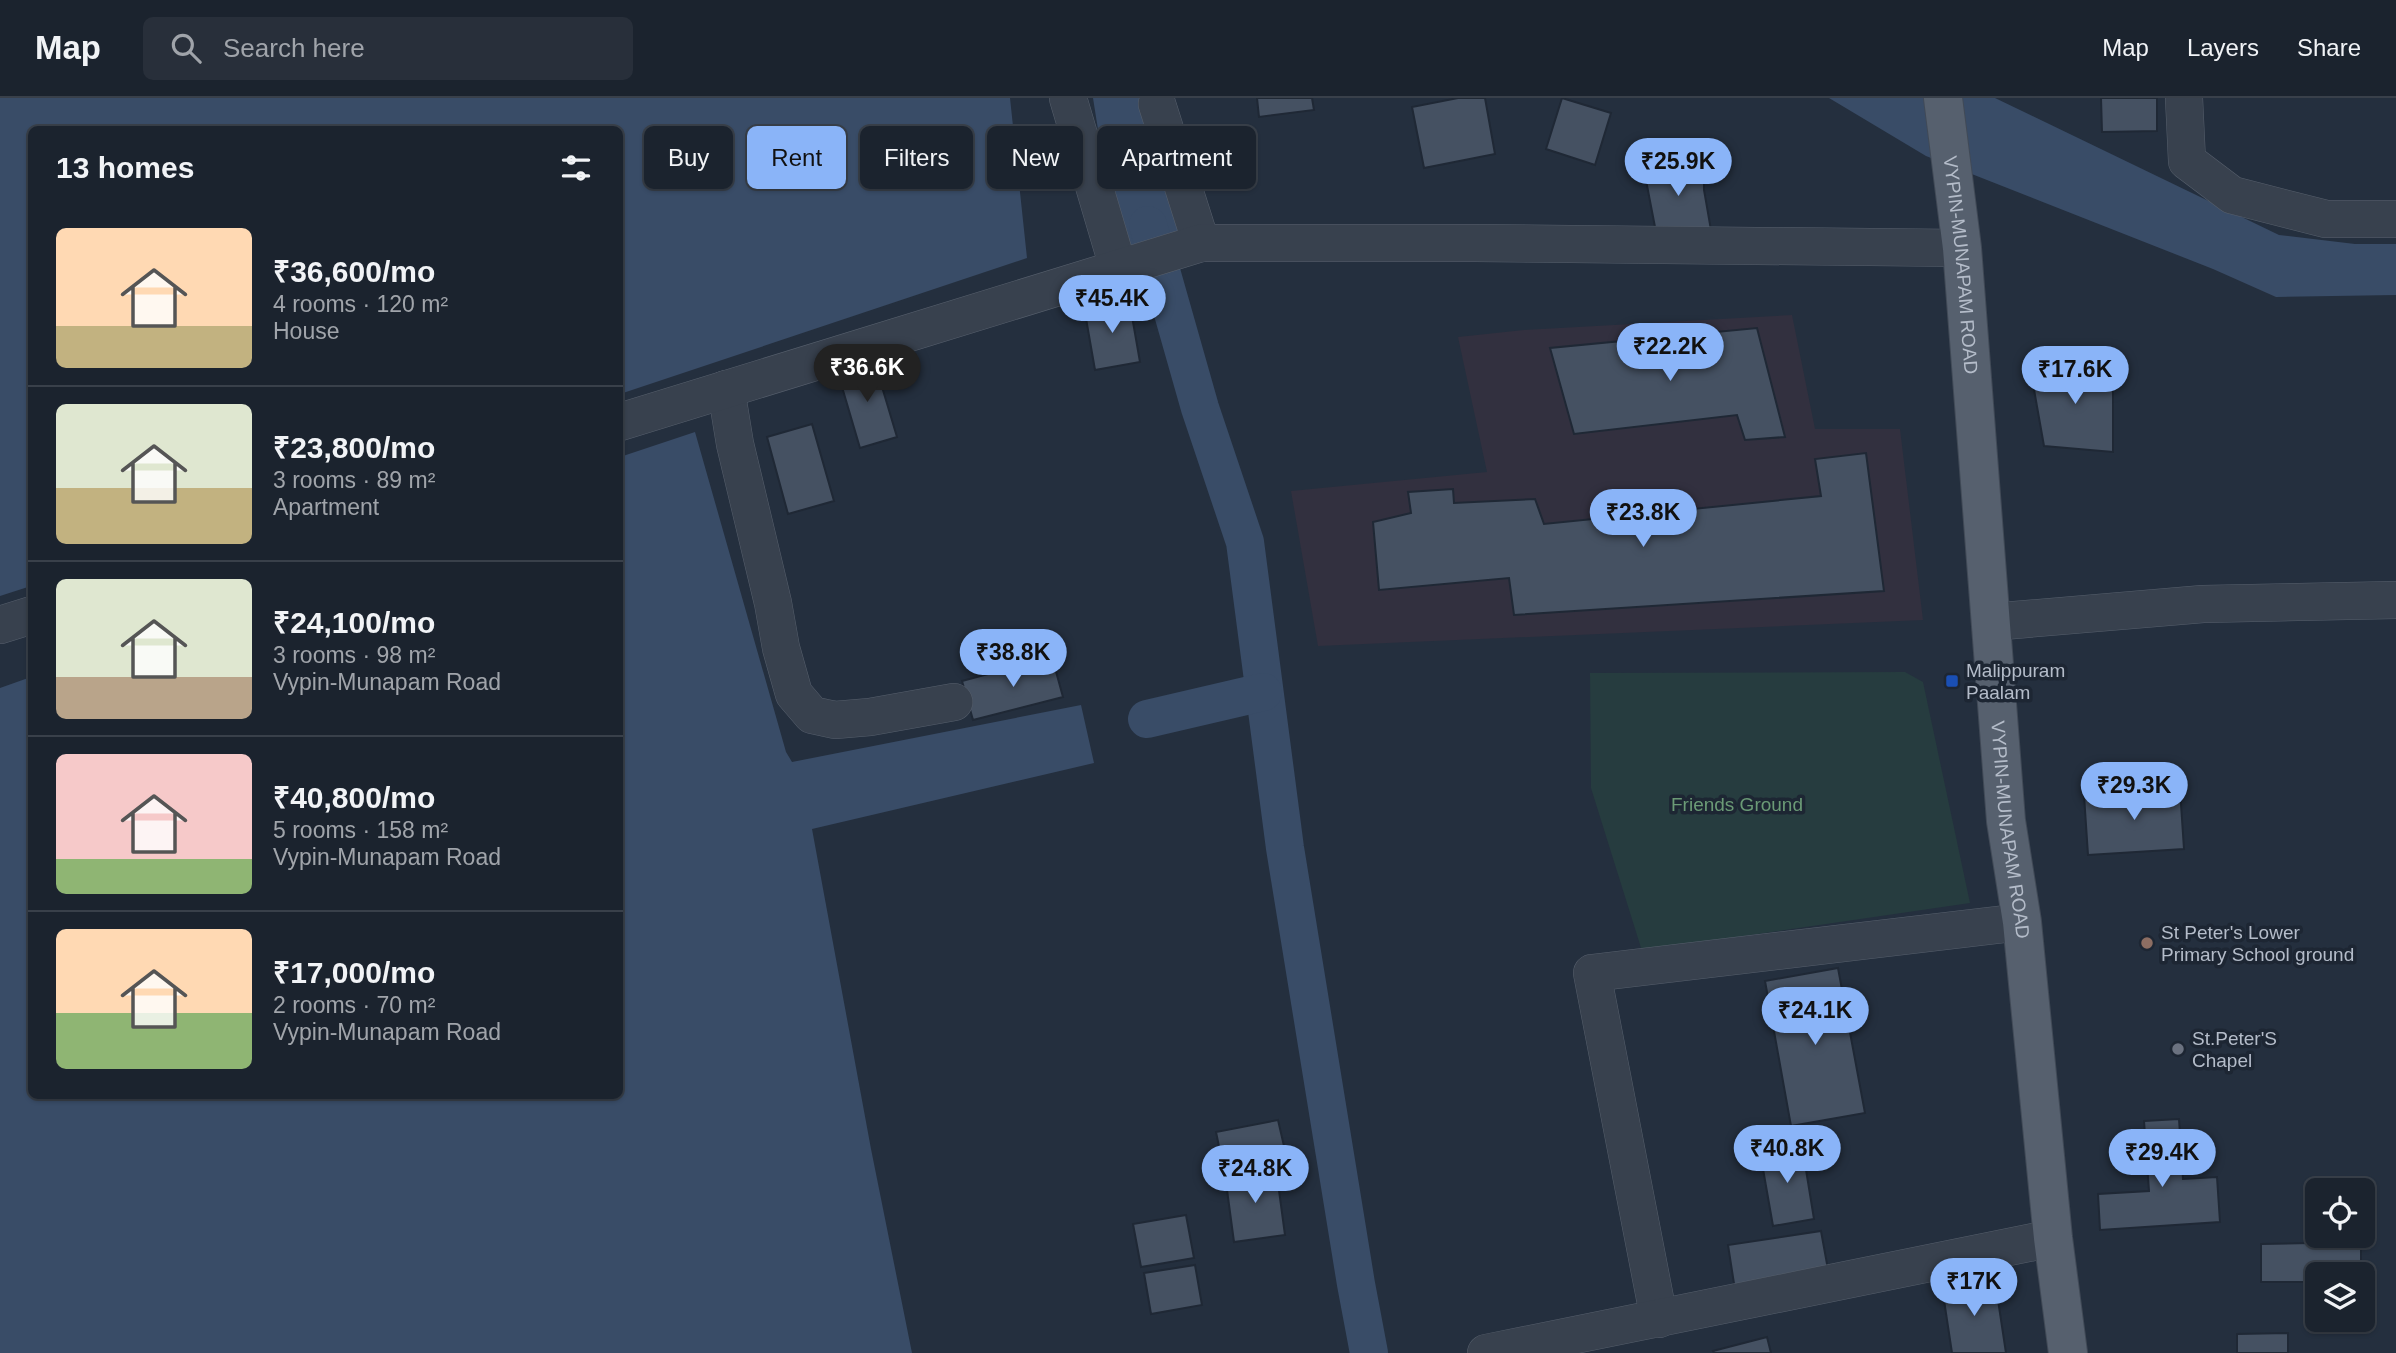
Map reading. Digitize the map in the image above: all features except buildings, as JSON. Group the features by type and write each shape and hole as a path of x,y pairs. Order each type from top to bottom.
{"main road":[{"name":"VYPIN-MUNAPAM ROAD","path":"1943,98 1962,248 2006,821 2022,922 2053,1238 2068,1353"}],"street":[{"path":"1069,98 1118,267"},
{"path":"2184,98 2187,161 2232,195 2326,219 2396,219"},
{"path":"1157,104 1201,243"},
{"path":"623,421 1201,243 1962,248"},
{"path":"726,388 735,444 794,694 812,715 835,720 870,717 954,702"},
{"path":"1991,622 2203,604 2396,600"},
{"path":"0,625 28,616"},
{"path":"1658,1319 1592,973 2022,922"},
{"path":"1486,1353 2053,1238"}],"shaded area":[{"path":"1792,315 1815,429 1900,429 1923,620 1318,646 1291,491 1487,472 1458,337 1524,330"}],"green space":[{"name":"Friends Ground","path":"1905,672 1923,682 1970,903 1642,951 1591,788 1590,673"}],"water":[{"path":"0,98 1010,98 1013,126 987,126 987,189 1020,189 1027,258 623,393 623,126 28,126 28,587 0,596"},
{"path":"1093,98 1162,98 1168,126 1097,126"},
{"path":"1829,98 1995,98 2279,235 2355,244 2396,244 2396,295 2276,297 2213,269 1926,156"},
{"path":"1107,189 1183,189 1192,230 1117,249"},
{"path":"695,432 786,752 792,762 1081,705 1094,763 812,829 912,1353 0,1353 0,688 28,678 28,1099 623,1099 623,456"}],"waterway":[{"path":"1148,225 1200,408 1245,542 1285,848 1369,1353"},
{"path":"1147,719 1263,692"}],"place":[{"name":"Malippuram Paalam","path":"1952,681"},
{"name":"St Peter's Lower Primary School ground","path":"2147,943"},
{"name":"St.Peter'S Chapel","path":"2178,1049"}]}
